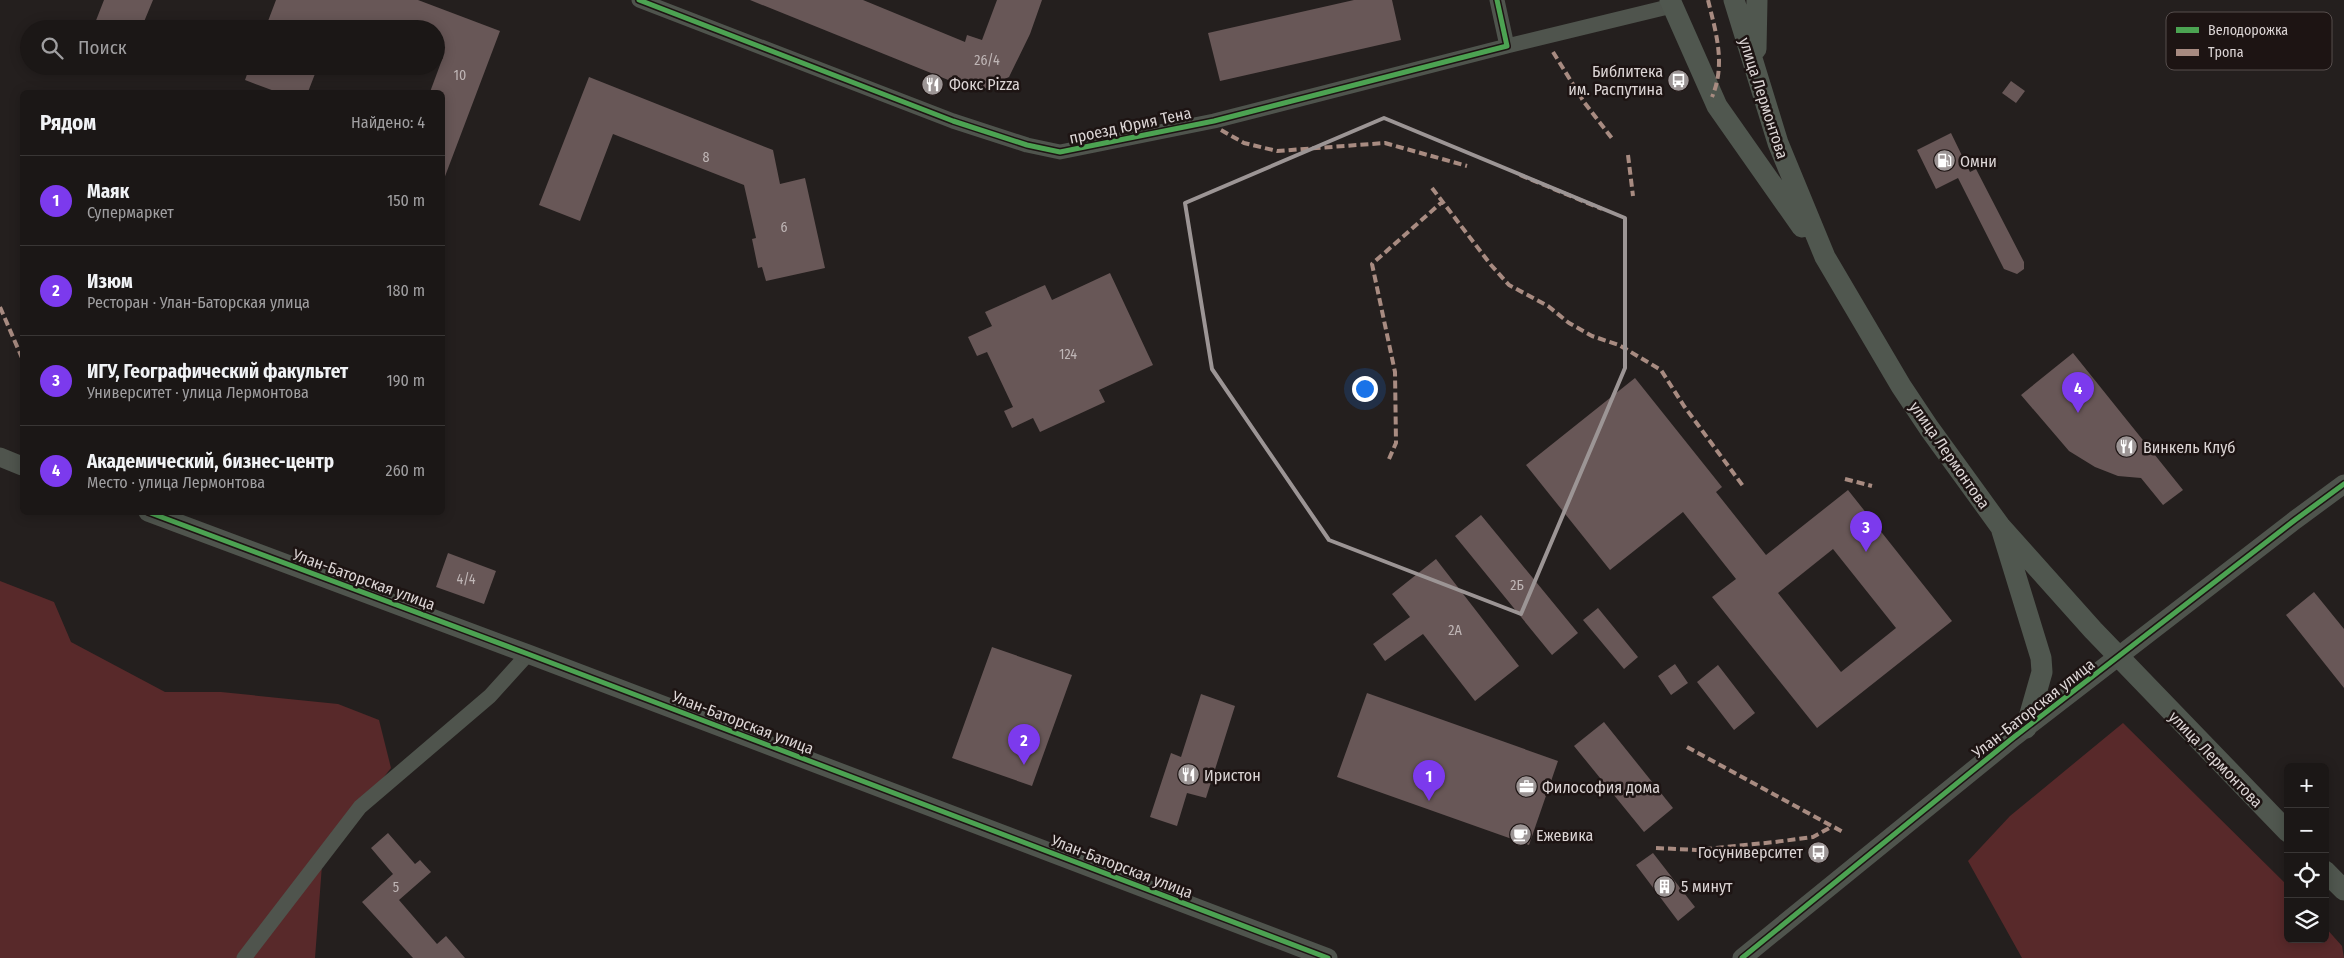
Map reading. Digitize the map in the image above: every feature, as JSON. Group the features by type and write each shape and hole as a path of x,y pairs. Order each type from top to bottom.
{"main road":[{"name":"улица Лермонтова","path":"1734,0 1766,108 1790,175 1825,258 1910,400 1963,477 2000,526 2118,658 2284,828"},
{"path":"1757,0 1756,54 1766,108"},
{"path":"1671,3 1717,106 1825,258"},
{"path":"2000,526 2041,658 2042,672 2026,728"},
{"path":"2329,874 2344,890"}],"street":[{"name":"проезд Юрия Тена","path":"639,0 953,120 1027,145 1060,152 1214,120 1671,3"},
{"path":"1497,0 1507,46"},
{"path":"0,457 20,465"},
{"name":"Улан-Баторская улица","path":"1742,958 2026,728 2344,484"},
{"name":"Улан-Баторская улица","path":"156,515 528,654 1328,958"},
{"path":"244,958 360,806 490,696 528,654"}],"highlighted area":[{"path":"1384,118 1625,218 1625,368 1521,614 1329,540 1212,369 1185,203"}],"shaded area":[{"path":"0,581 54,602 71,642 165,692 221,692 338,704 379,720 391,768 360,807 322,865 315,958 0,958"},
{"path":"2123,723 2284,882 2284,943 2329,943 2329,931 2342,946 2344,958 2022,958 1968,861 2010,816"}],"building":[{"path":"104,0 153,0 145,20 96,20"},
{"path":"276,0 418,0 500,31 445,176 445,90 431,90 436,75 445,75 445,20 268,20"},
{"path":"750,0 863,0 965,42 967,35 982,40 997,0 1042,0 1030,34 1009,77 978,92"},
{"path":"1354,0 1392,0 1401,40 1220,81 1208,33"},
{"path":"247,75 315,75 309,90 272,90 245,80"},
{"path":"589,77 773,150 780,184 805,178 825,268 766,281 762,267 758,268 752,239 756,238 744,185 613,134 580,221 539,205"},
{"path":"2011,81 2025,91 2016,103 2002,93"},
{"path":"1951,133 1970,172 1976,169 2024,262 2024,269 2017,274 2004,269 1958,178 1936,189 1917,150"},
{"path":"1110,273 1153,365 1099,390 1105,402 1040,432 1033,418 1012,428 1004,411 1013,407 987,352 977,356 968,337 992,326 985,312 1045,285 1052,300"},
{"path":"2073,353 2183,490 2163,505 2141,478 2118,476 2095,467 2069,451 2021,395"},
{"path":"1635,378 1722,487 1716,492 1766,555 1848,490 1952,621 1817,728 1712,597 1736,579 1683,512 1610,570 1526,465","holes":["1833,549 1896,628 1841,672 1778,593"]},
{"path":"1481,515 1578,633 1552,655 1455,536"},
{"path":"448,553 496,571 484,604 436,587"},
{"path":"1436,559 1519,666 1475,701 1423,634 1385,661 1373,644 1410,617 1392,594"},
{"path":"2314,592 2344,629 2344,688 2286,615"},
{"path":"1598,608 1638,657 1624,669 1583,620"},
{"path":"992,647 1072,675 1032,786 952,758"},
{"path":"1675,664 1688,683 1671,695 1658,676"},
{"path":"1718,665 1755,713 1734,730 1697,682"},
{"path":"1367,693 1558,761 1529,845 1337,777"},
{"name":"Иристон","path":"1201,694 1235,706 1206,798 1187,793 1177,826 1150,817 1171,753 1181,757"},
{"path":"1604,722 1673,808 1644,832 1574,746"},
{"path":"388,833 415,864 420,860 431,872 399,900 437,944 446,936 465,958 413,958 362,902 393,874 371,848"},
{"name":"5 минут","path":"1653,853 1695,907 1678,921 1636,865"}],"marked path":[{"path":"1708,0 1719,61 1716,85 1712,97"},
{"path":"1553,52 1584,102 1614,141"},
{"path":"1221,130 1244,143 1277,151 1385,143 1467,166"},
{"path":"1628,155 1633,196"},
{"path":"1520,175 1602,209"},
{"path":"1432,188 1491,265 1509,285 1548,306 1569,323 1592,336 1619,345 1661,370 1684,406 1743,486"},
{"path":"1389,459 1396,443 1395,372 1372,264 1442,202"},
{"path":"0,307 20,353"},
{"path":"1845,479 1872,486"},
{"path":"1687,747 1843,832"},
{"path":"1656,848 1696,850 1775,842 1813,837 1831,827"}],"cycle path":[{"path":"639,0 953,121 1027,145 1060,152 1214,121 1507,46 1497,0"},
{"path":"1742,958 2014,737 2344,484"},
{"path":"156,515 528,654 1328,958"}],"place":[{"name":"Библитека им. Распутина","path":"1679,80"},
{"name":"Фокс Pizza","path":"933,84"},
{"name":"Омни","path":"1944,161"},
{"name":"Академический, бизнес-центр","path":"2078,413"},
{"name":"Винкель Клуб","path":"2127,447"},
{"name":"ИГУ, Географический факультет","path":"1866,552"},
{"name":"Изюм","path":"1024,765"},
{"name":"Иристон","path":"1188,775"},
{"name":"Философия дома","path":"1526,787"},
{"name":"Маяк","path":"1429,801"},
{"name":"Ежевика","path":"1520,835"},
{"name":"Госуниверситет","path":"1819,852"},
{"name":"5 минут","path":"1665,886"}]}
